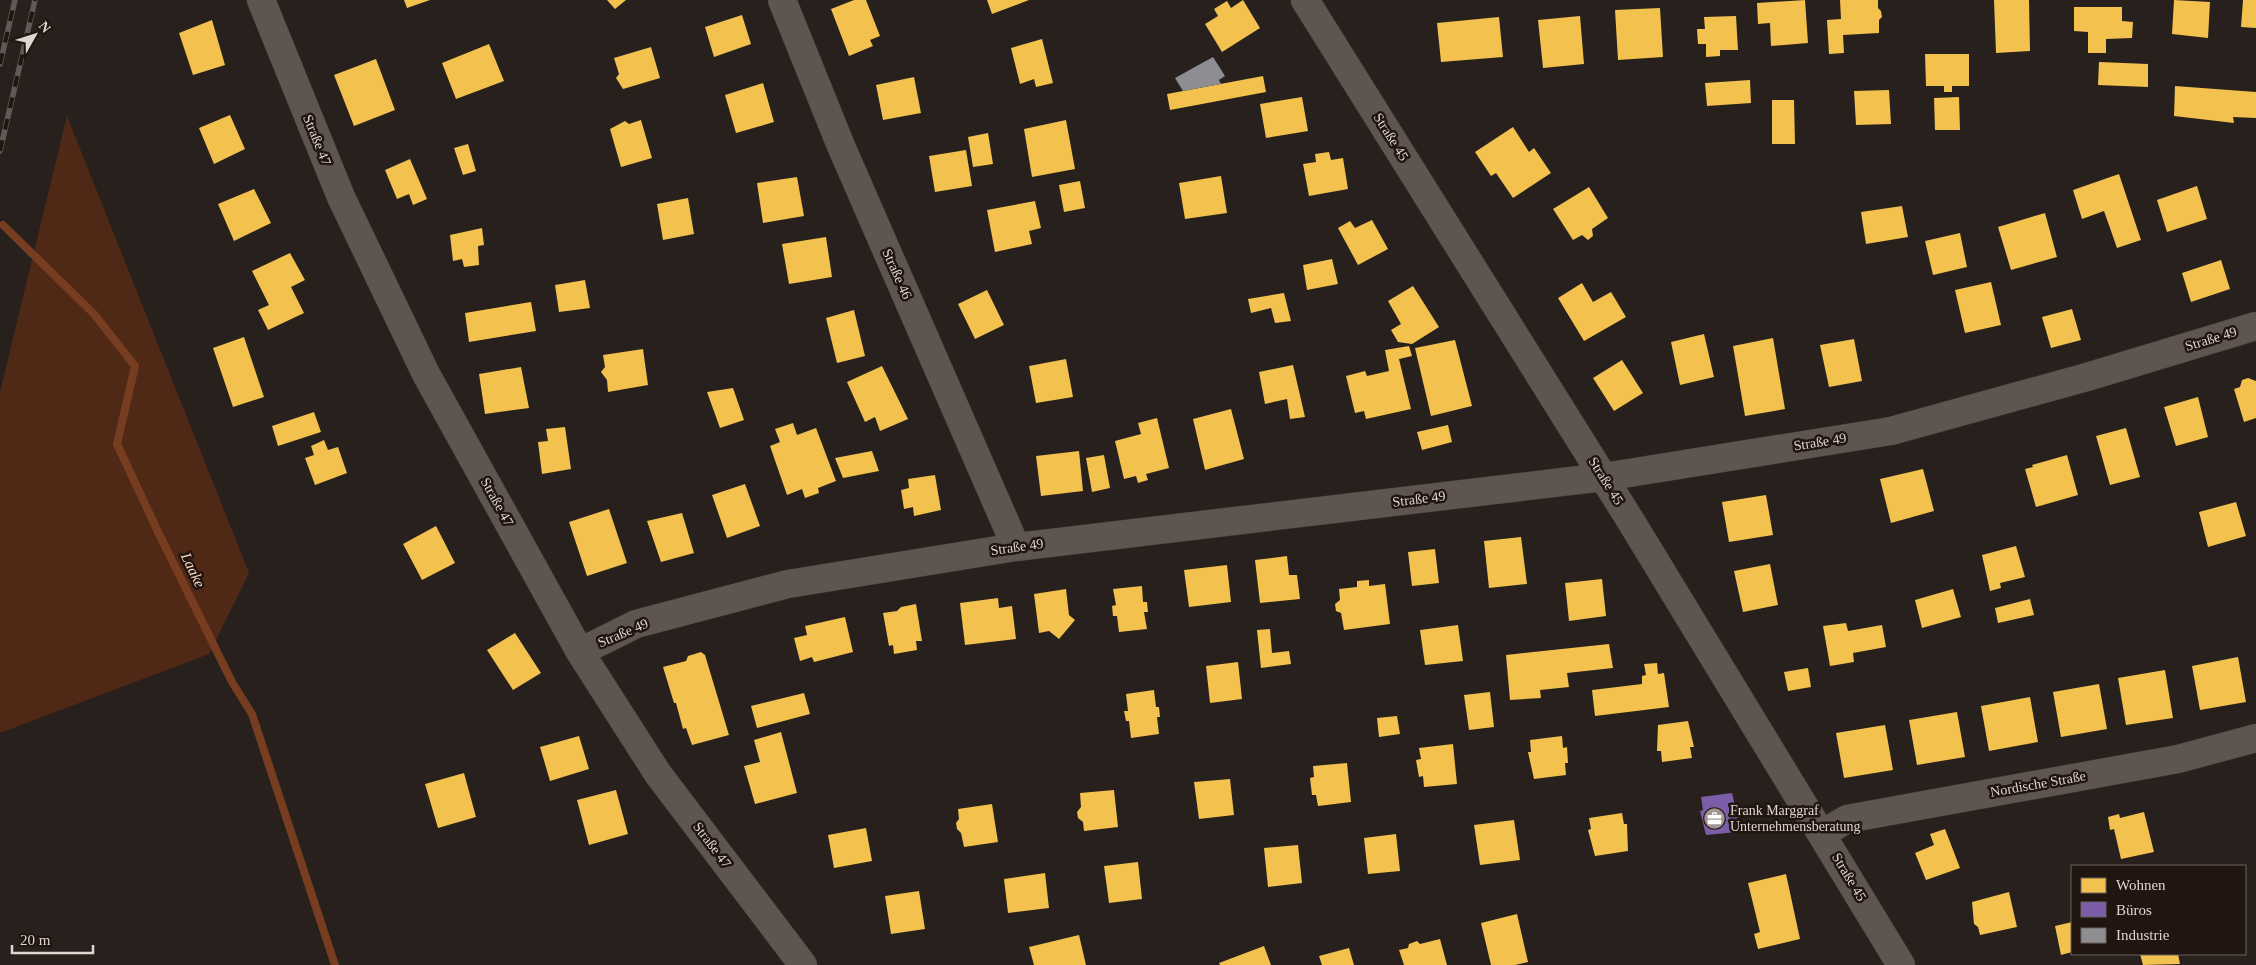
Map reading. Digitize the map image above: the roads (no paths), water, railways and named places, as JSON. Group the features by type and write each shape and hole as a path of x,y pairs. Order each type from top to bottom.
{"street":[{"name":"Straße 47","path":"261,0 341,197 426,374 580,652 658,774 803,965"},
{"name":"Straße 46","path":"782,0 841,146 1016,547"},
{"name":"Straße 45","path":"1305,0 1604,477 1901,965"},
{"name":"Straße 49","path":"580,652 636,624 788,584 1016,547 1604,477 1891,431 2087,377 2256,326"},
{"name":"Nordische Straße","path":"1822,834 1847,819 2178,759 2256,738"}],"waterway":[{"name":"Laake","path":"3,225 94,314 135,366 117,444 232,682 252,714 335,965"}],"railway":[{"path":"0,64 15,0"},
{"path":"0,151 35,0"}],"place":[{"name":"Frank Marggraf Unternehmensberatung","path":"1714,818"}]}
